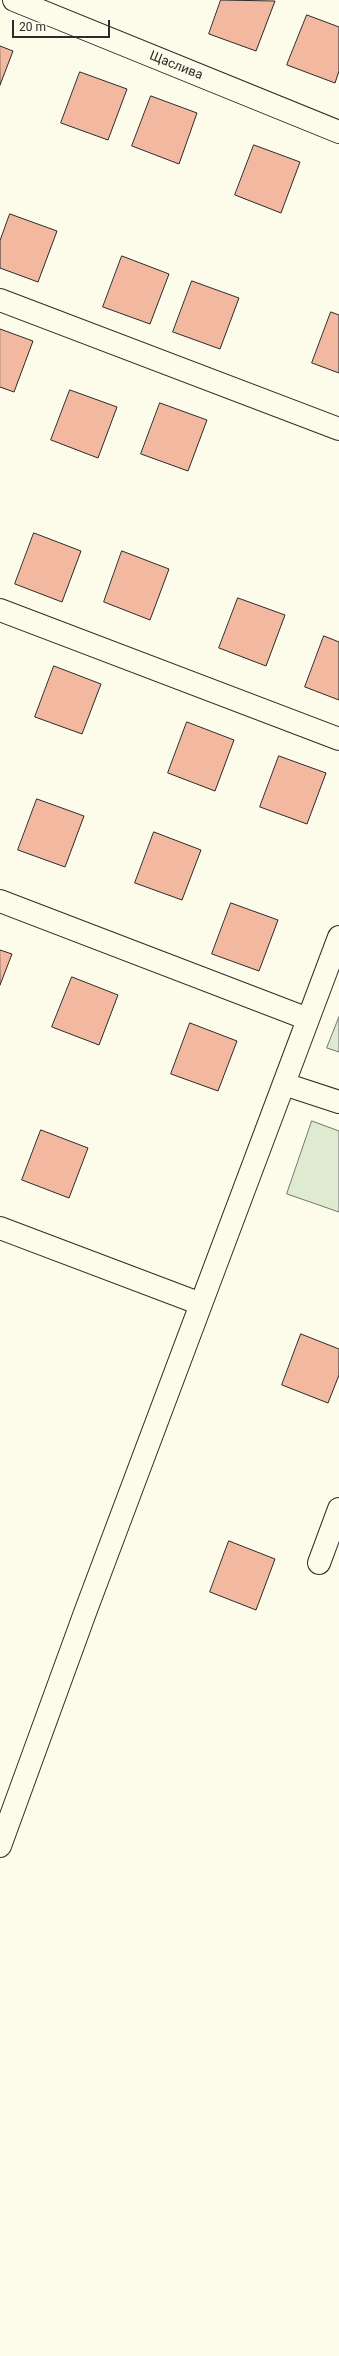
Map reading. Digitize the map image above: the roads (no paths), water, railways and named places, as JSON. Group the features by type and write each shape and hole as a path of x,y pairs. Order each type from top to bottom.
{"street":[{"name":"Щаслива","path":"14,0 339,132"},
{"path":"0,300 339,429"},
{"path":"0,610 339,739"},
{"path":"0,902 308,1019"},
{"path":"0,1846 86,1610 339,937"},
{"path":"284,1084 339,1102"},
{"path":"0,1228 201,1304"},
{"path":"320,1563 339,1509"}]}
